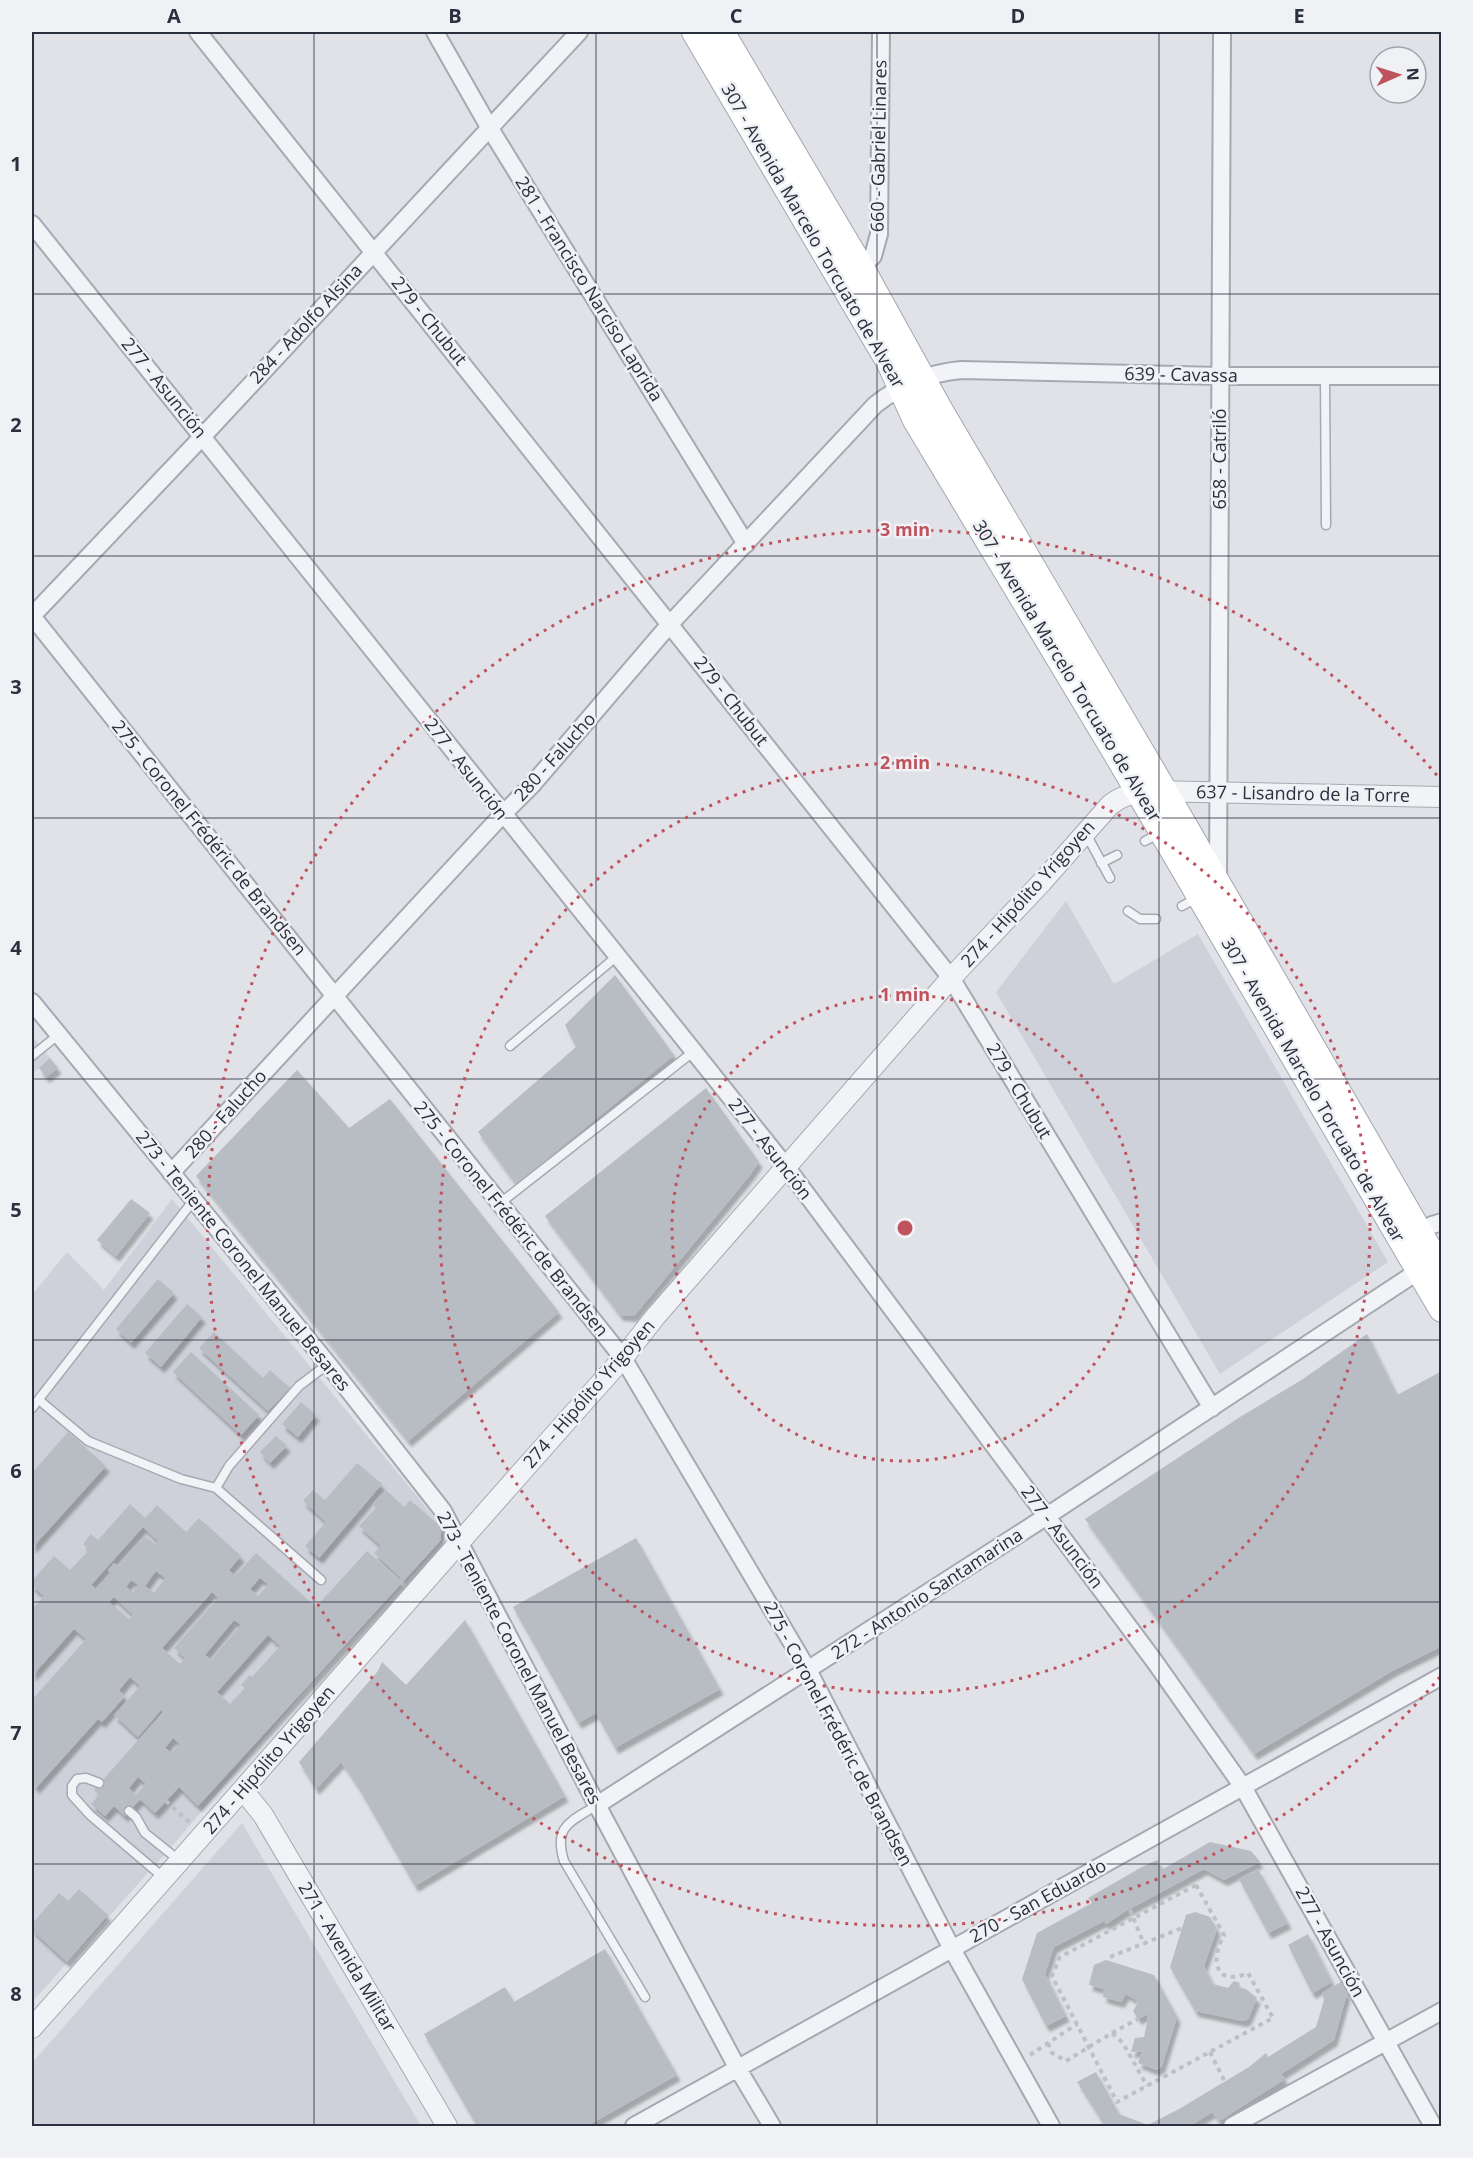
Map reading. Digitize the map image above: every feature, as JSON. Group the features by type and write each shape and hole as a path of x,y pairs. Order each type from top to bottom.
{"main road":[{"name":"307 - Avenida Marcelo Torcuato de Alvear","path":"695,32 852,276"},
{"name":"307 - Avenida Marcelo Torcuato de Alvear","path":"721,32 852,276 912,382 1152,791 1200,896"},
{"name":"307 - Avenida Marcelo Torcuato de Alvear","path":"1152,791 1154,836 1200,896 1421,1232 1442,1309"}],"street":[{"name":"279 - Chubut","path":"198,32 951,978 1212,1408"},
{"name":"281 - Francisco Narciso Laprida","path":"435,32 489,127 746,544"},
{"name":"284 - Adolfo Alsina","path":"32,616 579,32"},
{"name":"660 - Gabriel Linares","path":"852,276 873,256 879,234 881,32"},
{"name":"658 - Catriló","path":"1200,896 1217,793 1222,32"},
{"name":"277 - Asunción","path":"32,224 787,1168 1155,1662 1243,1787 1433,2127"},
{"name":"639 - Cavassa","path":"912,382 961,370 1221,376 1442,376"},
{"name":"280 - Falucho","path":"171,1173 502,814 532,785 670,624 876,405 912,382"},
{"name":"275 - Coronel Frédéric de Brandsen","path":"32,616 623,1358 808,1670 952,1949 1014,2065 1051,2127"},
{"name":"637 - Lisandro de la Torre","path":"1152,791 1442,797"},
{"name":"274 - Hipólito Yrigoyen","path":"32,2028 623,1358 655,1317 951,978 1115,801 1152,791"},
{"name":"273 - Teniente Coronel Manuel Besares","path":"32,1002 328,1364 443,1512 738,2069 772,2127"},
{"name":"272 - Antonio Santamarina","path":"597,1805 1432,1268"},
{"name":"270 - San Eduardo","path":"634,2127 1442,1677"},
{"name":"271 - Avenida Militar","path":"243,1790 263,1815 447,2127"},
{"path":"1232,2127 1442,2011"}],"lane":[{"path":"1325,376 1326,525"},
{"path":"1084,832 1110,878"},
{"path":"1101,863 1117,855"},
{"path":"1128,911 1140,919 1156,919"},
{"path":"510,1046 616,957"},
{"path":"32,1056 58,1035"},
{"path":"499,1204 693,1052"},
{"path":"32,1408 193,1201"},
{"path":"216,1488 229,1466 299,1386 328,1364"},
{"path":"39,1400 88,1441 181,1479 216,1488 321,1580"},
{"path":"99,1783 86,1778 77,1779 72,1786 72,1795 90,1815 165,1879"},
{"path":"597,1805 565,1826 561,1833 560,1850 564,1861 645,1997"},
{"path":"129,1811 145,1833 180,1861"}],"path":[{"path":"166,1801 204,1835"},
{"path":"1196,1885 1224,1935 1217,1947 1215,1962 1219,1970 1227,1976 1239,1977 1248,1973 1273,2018 1117,2102 1052,1976 1059,1957 1133,1918 1196,1885"},
{"path":"1130,1910 1144,1944"},
{"path":"1110,1957 1182,1928"},
{"path":"1048,2043 1052,2053 1066,2061 1138,2019"},
{"path":"1014,2065 1077,2025"},
{"path":"1112,2033 1122,2043 1147,2086"},
{"path":"1210,2052 1224,2080"}],"shaded area":[{"path":"1066,901 1114,984 1198,934 1388,1262 1220,1374 996,992"},
{"path":"32,1036 58,1068 46,1077 39,1068 32,1073"},
{"path":"172,1199 444,1529 444,1541 308,1687 173,1845 32,2002 32,1295 67,1252 104,1290"},
{"path":"242,1823 421,2126 32,2126 32,2063"}],"building":[{"path":"615,975 674,1055 516,1184 478,1132 576,1047 565,1025"},
{"path":"50,1058 58,1068 46,1077 39,1068"},
{"path":"297,1070 349,1128 390,1099 559,1312 408,1441 196,1176"},
{"path":"706,1088 759,1162 634,1316 620,1315 545,1216"},
{"path":"131,1199 150,1213 116,1256 97,1240"},
{"path":"158,1279 174,1293 131,1343 116,1329"},
{"path":"187,1304 202,1317 161,1367 145,1353"},
{"path":"214,1332 263,1378 270,1370 290,1388 268,1411 199,1348"},
{"path":"1367,1334 1397,1395 1442,1371 1442,1646 1392,1671 1254,1754 1085,1519 1240,1417 1303,1379"},
{"path":"191,1352 259,1415 241,1435 173,1372"},
{"path":"301,1402 316,1415 298,1437 282,1424"},
{"path":"68,1432 106,1466 32,1548 32,1473"},
{"path":"276,1436 287,1446 270,1463 260,1452"},
{"path":"357,1463 382,1484 319,1558 305,1546 326,1522 303,1501 313,1490 325,1500"},
{"path":"386,1490 404,1507 410,1500 441,1527 441,1540 198,1806 179,1787 155,1813 140,1799 125,1816 114,1806 105,1816 91,1804 99,1795 94,1790 163,1712 161,1710 138,1737 114,1715 140,1686 130,1677 119,1690 125,1696 102,1722 98,1719 36,1788 32,1783 32,1700 86,1639 74,1629 32,1676 32,1604 34,1607 44,1596 32,1586 32,1581 54,1556 70,1570 89,1550 83,1544 91,1534 98,1540 130,1504 145,1518 157,1505 186,1532 199,1518 241,1556 229,1570 235,1576 256,1553 316,1607 367,1551 399,1580 401,1578 374,1553 381,1546 359,1526 376,1508 372,1505","holes":["143,1527 158,1541 155,1544 145,1536 118,1566 114,1563 108,1570 110,1573 96,1589 91,1585","156,1571 165,1578 154,1593 145,1586","260,1578 268,1584 258,1596 250,1589","131,1580 138,1585 133,1592 126,1587","212,1592 218,1598 174,1648 185,1658 180,1664 162,1648","114,1597 133,1615 129,1619 109,1602","234,1620 241,1625 211,1660 205,1655","268,1635 280,1646 252,1677 250,1675 241,1685 245,1688 230,1704 217,1692","173,1738 180,1744 171,1753 165,1748","138,1777 146,1784 136,1795 129,1788"]},
{"path":"636,1538 720,1689 615,1748 596,1713 578,1723 513,1607"},
{"path":"465,1620 565,1796 415,1886 341,1762 316,1789 299,1762 378,1671 382,1662 406,1685"},
{"path":"1210,1842 1251,1851 1260,1862 1224,1880 1204,1869 1106,1924 1104,1921 1054,1947 1045,1974 1066,2016 1046,2026 1022,1979 1037,1933 1092,1903 1088,1898 1142,1867 1157,1860 1163,1869"},
{"path":"1258,1869 1288,1923 1268,1933 1239,1879"},
{"path":"79,1889 108,1915 67,1962 32,1930 32,1924 59,1893 68,1901"},
{"path":"1195,1912 1210,1917 1217,1929 1204,1966 1213,1984 1228,1988 1234,1981 1240,1983 1239,1989 1246,1989 1257,1998 1248,2019 1243,2021 1195,2011 1170,1967 1186,1915"},
{"path":"1308,1934 1332,1982 1312,1993 1288,1945"},
{"path":"605,1949 677,2075 587,2126 477,2126 424,2034 505,1987 514,2002"},
{"path":"1106,1960 1154,1975 1177,2017 1162,2066 1157,2070 1138,2063 1142,2051 1131,2052 1135,2038 1144,2037 1147,2023 1147,2014 1138,2019 1133,2011 1138,2003 1135,1999 1126,1994 1121,2002 1103,1997 1104,1989 1089,1985 1094,1965"},
{"path":"1341,1982 1347,1994 1334,2040 1281,2074 1285,2079 1219,2121 1212,2112 1190,2126 1105,2126 1077,2082 1096,2072 1119,2114 1148,2125 1249,2067 1266,2053 1268,2057 1316,2027 1324,2000 1322,1993"}]}
